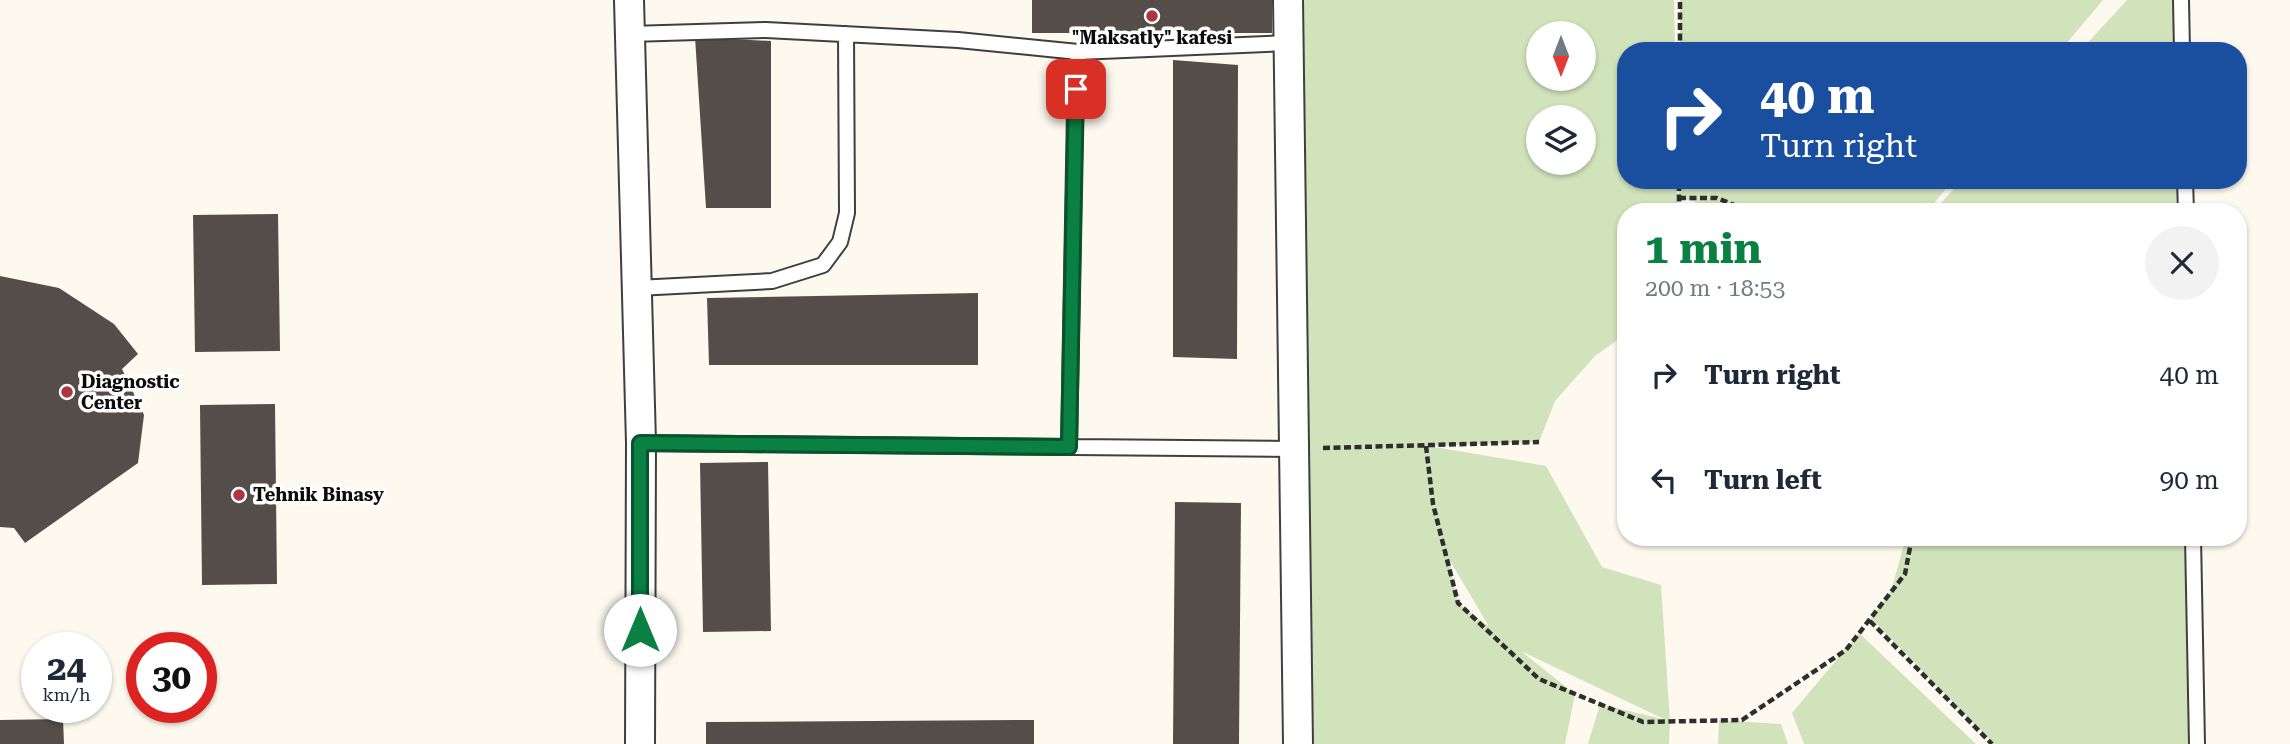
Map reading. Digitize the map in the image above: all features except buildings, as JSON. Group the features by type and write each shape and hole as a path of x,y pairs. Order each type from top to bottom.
{"street":[{"path":"629,0 640,443 640,744"},
{"path":"1288,0 1298,744"}],"lane":[{"path":"2181,0 2182,42"},
{"path":"630,34 766,30 958,40 1078,52 1288,43"},
{"path":"637,288 772,281 823,265 840,242 847,213 846,34"},
{"path":"1069,447 1078,52"},
{"path":"640,443 1294,449"},
{"path":"2193,546 2197,744"}],"path":[{"path":"1680,0 1680,42"},
{"path":"1679,189 1679,203"},
{"path":"1679,198 1717,198 1729,203"},
{"path":"1294,449 1539,442"},
{"path":"1426,446 1433,504 1458,603 1539,679 1643,722 1742,720 1846,650 1905,574 1910,546"},
{"path":"1870,621 1992,744"}],"green space":[{"path":"1288,0 1674,0 1675,42 1617,42 1617,189 1677,189 1677,203 1617,203 1617,340 1595,356 1555,401 1539,442 1429,446 1546,466 1602,567 1661,585 1670,721 1669,744 1588,744 1600,704 1666,720 1521,651 1575,694 1565,744 1298,744","holes":["1449,559 1488,626 1458,603"]},
{"path":"1680,0 2103,0 2068,42 1680,42"},
{"path":"2127,0 2181,0 2182,42 2088,42"},
{"path":"1679,189 1946,189 1934,203 1698,203 1679,198"},
{"path":"1954,189 2185,189 2186,203 1941,203"},
{"path":"1904,546 2193,546 2197,744 1994,744 1871,618 1891,591"},
{"path":"1859,633 1976,744 1804,744 1792,713"},
{"path":"1719,720 1781,724 1788,744 1718,744"}],"place":[{"name":"\"Maksatly\" kafesi","path":"1152,16"},
{"name":"Diagnostic Center","path":"67,392"},
{"name":"Tehnik Binasy","path":"239,495"}],"route":[{"path":"640,630 640,443 1069,447 1076,89"}]}
